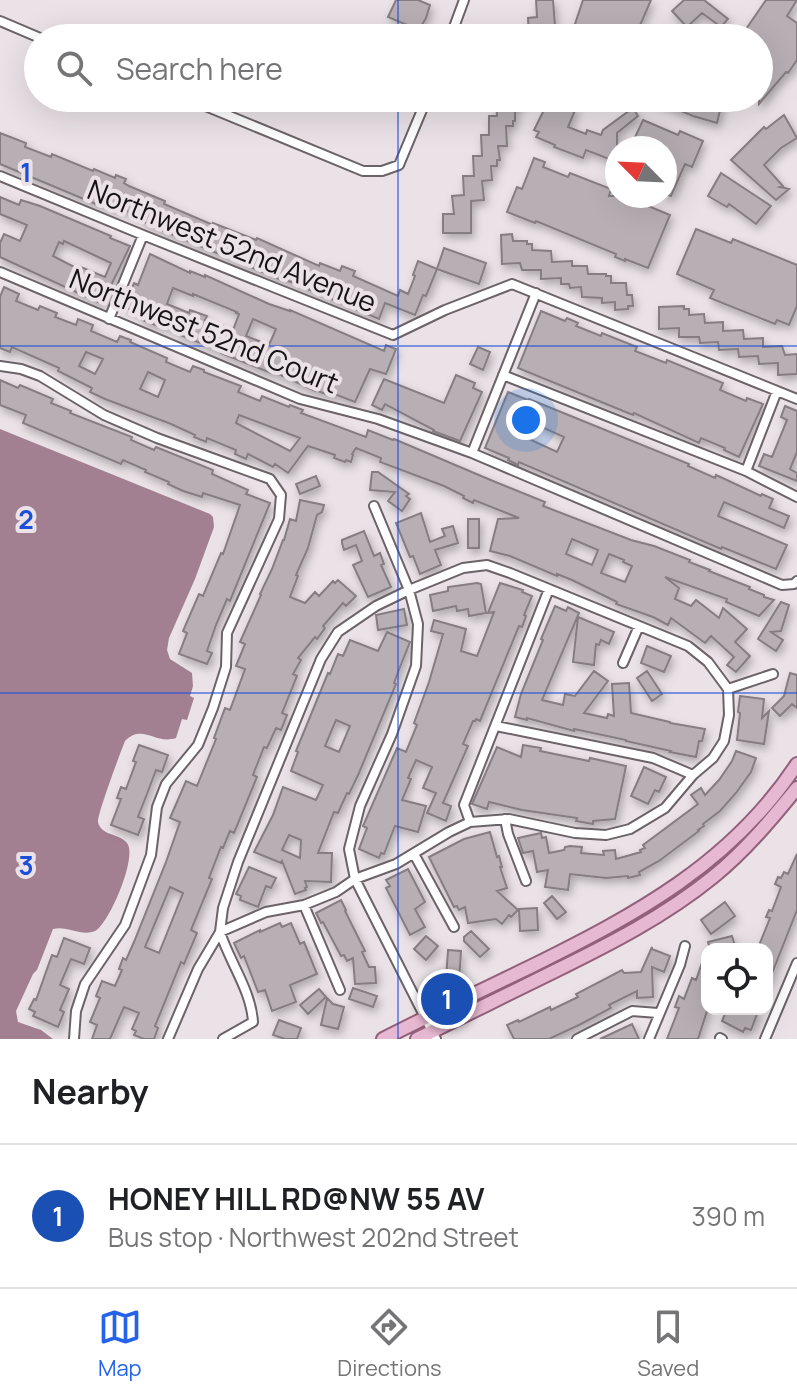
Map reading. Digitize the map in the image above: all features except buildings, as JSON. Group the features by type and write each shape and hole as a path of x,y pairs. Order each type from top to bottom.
{"main road":[{"path":"383,1039 643,908 704,865 758,814 797,764"},
{"path":"417,1039 434,1035 651,921 713,877 768,824 797,788"}],"street":[{"path":"455,24 464,0"},
{"path":"0,21 24,31"},
{"path":"220,112 363,171 382,171 399,165 421,112"},
{"name":"Northwest 52nd Avenue","path":"0,176 393,335 445,310 512,284 797,399"},
{"path":"109,319 143,235"},
{"name":"Northwest 52nd Court","path":"0,272 300,399 378,419 472,453 782,585 795,582"},
{"path":"472,453 536,293"},
{"path":"0,366 40,376 104,415 270,479 281,495 279,519 227,633 226,667 213,708 198,745 166,784 157,807 151,855 125,925 85,984 76,1011 74,1039"},
{"path":"503,375 746,471 797,497"},
{"path":"746,471 777,391"},
{"path":"374,506 409,590 418,624 416,666 392,734 360,806 349,849 355,879 434,1035"},
{"path":"168,1039 198,969 220,932 223,908 238,862 321,659 338,632 376,606 463,568 487,565 688,646 708,662 728,689 729,715 724,741 713,758 693,775 665,808 630,829 606,835 575,833 505,819 470,822 396,864 355,879 336,892 304,905 266,912 220,932"},
{"path":"470,822 464,805 549,589"},
{"path":"623,663 639,626"},
{"path":"728,689 773,674"},
{"path":"496,726 653,758 693,775"},
{"path":"505,819 526,881"},
{"path":"414,854 454,927"},
{"path":"304,905 340,990"},
{"path":"220,932 252,1006 253,1022 223,1039"},
{"path":"649,1039 685,946"},
{"path":"765,1039 797,963"},
{"path":"577,1039 632,1011 658,1013"}],"shaded area":[{"path":"0,429 210,514 214,527 169,638 167,650 170,659 192,673 190,696 194,698 187,720 182,719 176,738 162,739 138,734 125,741 99,817 98,822 103,830 127,843 129,861 120,889 107,916 95,931 84,933 53,929 16,1011 18,1022 41,1030 53,1039 0,1039"}],"place":[{"name":"HONEY HILL RD@NW 55 AV","path":"447,999"}]}
